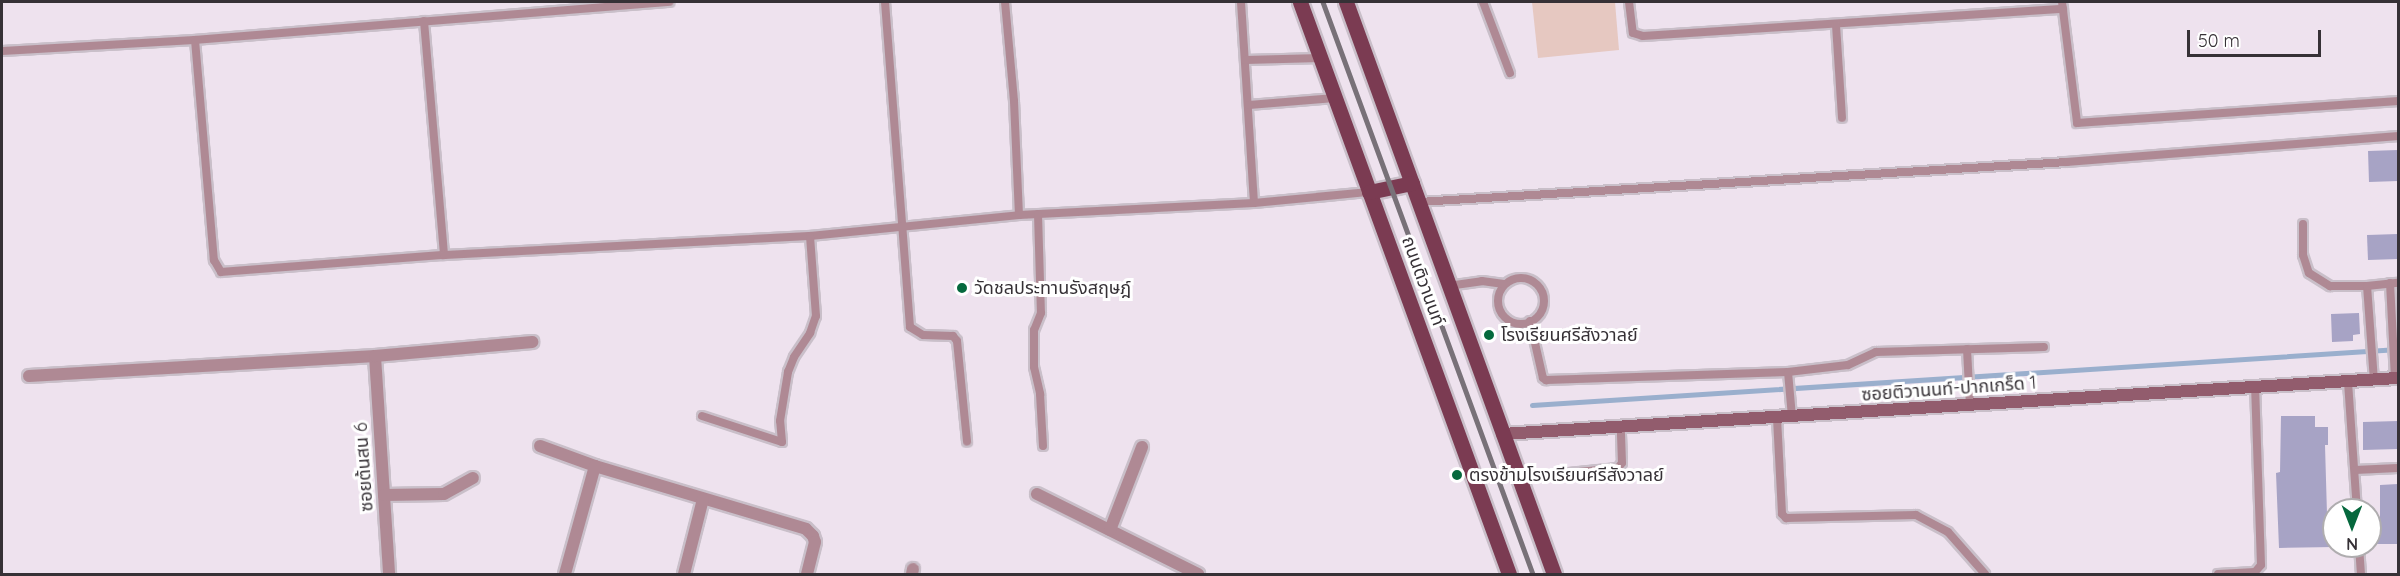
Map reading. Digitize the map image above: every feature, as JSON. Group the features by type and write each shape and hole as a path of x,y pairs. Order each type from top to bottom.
{"main road":[{"name":"ถนนติวานนท์","path":"1300,2 1509,574"},
{"name":"ถนนติวานนท์","path":"1346,2 1554,574"},
{"path":"1369,192 1412,183"}],"street":[{"path":"29,376 375,356 532,342"},
{"name":"ซอยต้นสน 6","path":"375,356 388,574"},
{"name":"ซอยติวานนท์-ปากเกร็ด 1","path":"1502,434 2397,378"},
{"path":"540,446 595,466 811,532 815,547 807,574"},
{"path":"1110,530 1142,447"},
{"path":"565,574 595,466"},
{"path":"384,495 444,494 473,478"},
{"path":"1037,494 1198,574"},
{"path":"684,574 703,499"}],"lane":[{"path":"2,51 195,40 669,2"},
{"path":"885,2 890,95 910,327 923,335 953,336 957,341 967,442"},
{"path":"1005,2 1014,101 1019,215"},
{"path":"1240,2 1249,105 1254,203"},
{"path":"1483,2 1510,74"},
{"path":"1629,2 1633,33 1644,36 1836,25 2062,5 2077,123 2398,101"},
{"path":"424,21 444,255"},
{"path":"1836,25 1842,118"},
{"path":"195,40 214,260 218,270 444,255 810,236 1019,215 1254,203 1369,192"},
{"path":"1245,60 1321,58"},
{"path":"1249,105 1335,98"},
{"path":"1419,202 2067,162 2398,136"},
{"path":"1038,214 1041,313 1034,330 1034,367 1040,394 1042,446"},
{"path":"2302,224 2302,255 2309,273 2330,286 2394,283 2397,378"},
{"path":"702,416 782,442 780,421 789,372 794,357 810,333 816,316 810,236"},
{"path":"1448,286 1482,281 1504,284 1527,278 1542,290 1544,308 1539,317 1530,321 1511,322 1504,319 1497,309 1498,291 1504,284"},
{"path":"2367,286 2374,381"},
{"path":"1530,321 1543,378 1546,380 1788,372 1848,366 1876,352 2044,347"},
{"path":"1967,349 1970,406"},
{"path":"1788,372 1792,417"},
{"path":"2348,382 2356,498"},
{"path":"2218,574 2254,572 2261,565 2255,387"},
{"path":"1777,418 1782,514 1786,518 1916,515 1948,532 1985,574"},
{"path":"1569,473 1618,468 1622,464 1621,428"},
{"path":"2355,470 2398,468"},
{"path":"2360,558 2361,573"}],"shaded area":[{"path":"1532,2 1615,2 1619,50 1538,58"}],"building":[{"path":"2398,150 2398,181 2369,182 2368,151"},
{"path":"2398,234 2398,259 2368,260 2367,235"},
{"path":"2359,313 2360,334 2353,335 2353,341 2332,342 2331,314"},
{"path":"2281,416 2315,416 2315,427 2328,427 2328,445 2325,445 2327,498 2322,498 2322,547 2279,548 2276,473 2280,472"},
{"path":"2398,421 2398,449 2363,450 2363,422"},
{"path":"2398,484 2398,544 2382,544 2380,485"}],"waterway":[{"path":"1532,405 2398,349"}],"railway":[{"path":"1323,2 1533,574"}],"place":[{"name":"วัดชลประทานรังสฤษฎ์","path":"962,288"},
{"name":"โรงเรียนศรีสังวาลย์","path":"1489,335"},
{"name":"ตรงข้ามโรงเรียนศรีสังวาลย์","path":"1457,475"}]}
